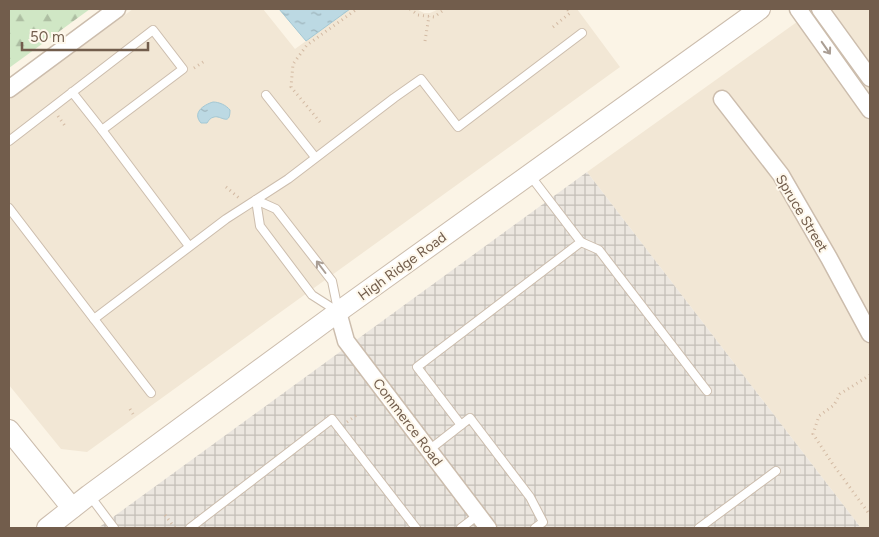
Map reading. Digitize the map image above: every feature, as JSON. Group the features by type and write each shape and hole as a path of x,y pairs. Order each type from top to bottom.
{"street":[{"path":"9,89 117,9"},
{"name":"High Ridge Road","path":"47,528 338,312 760,9"},
{"path":"798,9 870,110"},
{"path":"820,9 870,78"},
{"name":"Spruce Street","path":"722,99 781,175 870,334"},
{"name":"Commerce Road","path":"338,312 346,341 483,522"},
{"path":"9,430 72,508"}],"lane":[{"path":"9,141 153,30 183,69 102,130"},
{"path":"94,319 189,246 230,216 288,178 421,79 458,127 582,34"},
{"path":"72,92 189,246"},
{"path":"266,95 315,157"},
{"path":"529,174 581,242 599,250 706,391"},
{"path":"256,200 260,226 312,295 338,312"},
{"path":"256,200 276,209 332,281 338,312"},
{"path":"9,208 151,393"},
{"path":"461,425 418,367 581,242"},
{"path":"429,450 470,418 530,497 543,522 535,528"},
{"path":"190,528 332,419 416,528"},
{"path":"699,528 776,471"},
{"path":"89,495 114,528"},
{"path":"461,528 483,522"}],"path":[{"path":"320,122 291,87 293,64 307,45 357,9"},
{"path":"410,9 418,15 434,17 445,9"},
{"path":"552,26 570,13 567,9"},
{"path":"425,41 429,16"},
{"path":"196,68 206,60"},
{"path":"226,187 235,195"},
{"path":"870,375 840,394 834,405 819,416 813,434 870,515"},
{"path":"130,409 133,414"},
{"path":"347,422 358,414"},
{"path":"166,515 175,528"}],"shaded area":[{"path":"133,9 263,9 295,49 350,9 416,9 424,13 430,13 439,9 577,9 620,67 87,452 61,449 9,385 9,100"},
{"path":"815,9 870,9 870,528 861,528 587,172"},
{"path":"587,172 861,528 98,528"}],"green space":[{"path":"9,9 90,9 9,68"}],"water":[{"path":"279,9 350,9 306,41"},
{"path":"213,102 228,108 230,115 227,119 214,117 207,123 201,123 198,113 202,107"}]}
